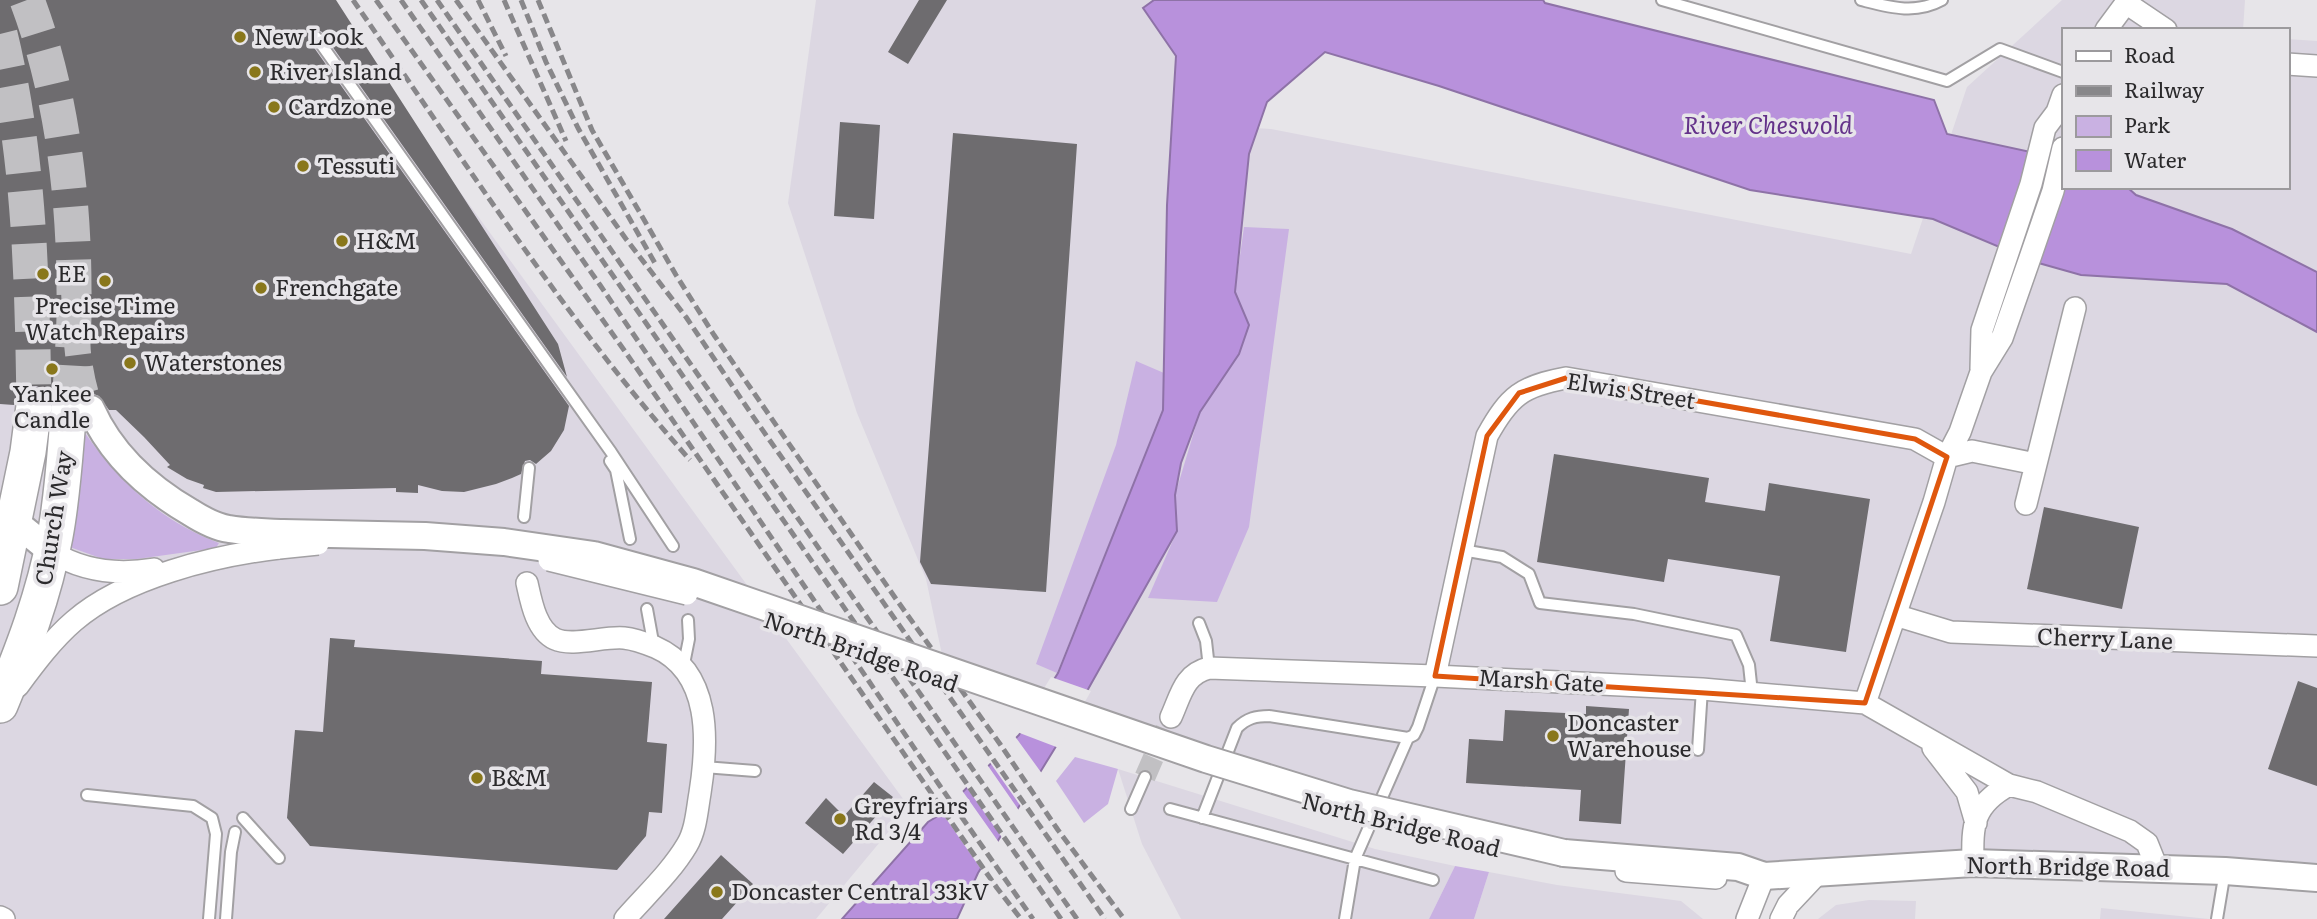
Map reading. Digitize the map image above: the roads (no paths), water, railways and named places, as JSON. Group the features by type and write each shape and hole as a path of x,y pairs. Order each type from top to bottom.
{"highway":[{"name":"Church Way","path":"0,587 15,522 34,406"},
{"name":"Church Way","path":"0,705 32,624 52,552 80,408"}],"street":[{"path":"2108,28 2129,1 2163,28"},
{"path":"2289,64 2317,66"},
{"path":"1865,703 1947,457 1960,432 1981,372 2024,209 2057,115"},
{"path":"1992,334 2053,191 2062,153"},
{"path":"2026,505 2075,308"},
{"name":"Elwis Street","path":"1435,676 1487,436 1501,410 1519,393 1544,382 1566,378 1915,439 1947,457"},
{"name":"North Bridge Road","path":"80,408 145,481 180,506 227,529 281,540 425,536 504,542 594,555 693,582 1219,764 1349,803 1562,859 1738,867 1764,876 1973,863 2305,876"},
{"path":"1947,457 1972,452 2036,464"},
{"path":"15,522 64,560 97,571 129,573 198,562"},
{"name":"North Bridge Road","path":"0,712 30,670 76,619 108,597 198,562 281,540"},
{"path":"527,583 533,608 547,633 555,639 566,641 625,638 656,648 674,659 684,671 698,694 704,714 704,767 694,825 687,844 625,919"},
{"name":"Cherry Lane","path":"1895,615 1951,632 2317,646"},
{"path":"1171,717 1190,677 1195,671 1209,668"},
{"name":"Marsh Gate","path":"1209,668 1702,689 1865,703 2009,785 2037,792 2130,831 2147,843 2157,869"},
{"name":"Marsh Gate","path":"1928,741 1966,792 1976,823"},
{"name":"Marsh Gate","path":"1973,863 1980,807 1993,794 2009,785"},
{"path":"1781,919 1788,905 1819,872"},
{"path":"1747,919 1764,876"}],"lane":[{"path":"1662,0 1947,81 2000,49 2062,72"},
{"path":"1861,0 1899,9 1916,9 1942,0"},
{"path":"630,539 616,470 608,457 316,42 611,452 673,546"},
{"path":"524,517 529,468"},
{"path":"1462,550 1502,557 1529,574 1540,603 1634,614 1736,635 1749,666 1752,693"},
{"path":"647,609 656,648"},
{"path":"684,671 683,660 689,639 688,620"},
{"path":"1199,623 1206,641 1209,668"},
{"path":"1202,818 1237,727 1244,721 1256,716 1269,716 1408,738 1414,736 1418,727 1435,676"},
{"path":"1698,750 1702,689"},
{"path":"1345,919 1355,859 1408,738"},
{"path":"704,767 755,771"},
{"path":"1131,809 1145,777"},
{"path":"87,794 193,806 212,818 216,834 209,919"},
{"path":"1170,809 1433,880"},
{"path":"243,818 279,858"},
{"path":"226,919 231,852 236,831"},
{"path":"2217,919 2225,871"}],"water":[{"name":"River Cheswold","path":"1154,0 1543,0 1545,3 1934,100 1947,134 2062,159 2062,189 2129,189 2136,195 2232,229 2317,272 2317,332 2227,284 2081,275 2035,262 1933,219 1750,190 1439,86 1325,52 1267,102 1249,154 1235,292 1249,325 1239,354 1200,412 1181,463 1175,495 1177,531 1055,748 978,873 957,919 842,919 928,822 941,814 1019,735 1058,673 1163,410 1167,205 1176,56 1143,8"}],"tunnel":[{"path":"27,0 49,70 68,180 74,305 69,408"},
{"path":"0,34 18,126 28,219 34,406"},
{"path":"74,290 80,365 91,409"},
{"path":"1145,777 1171,717"}],"railway":[{"path":"353,0 556,293 599,350 690,460"},
{"path":"376,0 1021,919"},
{"path":"401,0 600,285 1033,919"},
{"path":"421,0 1061,919"},
{"path":"437,0 1077,919"},
{"path":"456,0 626,239 686,317 1105,919"},
{"path":"478,0 506,56"},
{"path":"504,0 566,141"},
{"path":"521,0 546,62 578,128 656,265"},
{"path":"538,0 592,130 714,335 1058,830 1124,919"}],"place":[{"name":"New Look","path":"240,37"},
{"name":"River Island","path":"255,72"},
{"name":"Cardzone","path":"274,107"},
{"name":"Tessuti","path":"303,166"},
{"name":"H&M","path":"342,241"},
{"name":"EE","path":"43,274"},
{"name":"Precise Time Watch Repairs","path":"105,281"},
{"name":"Frenchgate","path":"261,288"},
{"name":"Waterstones","path":"130,363"},
{"name":"Yankee Candle","path":"52,369"},
{"name":"Doncaster Warehouse","path":"1553,736"},
{"name":"B&M","path":"477,778"},
{"name":"Greyfriars Rd 3/4","path":"840,819"},
{"name":"Doncaster Central 33kV","path":"717,892"}]}
